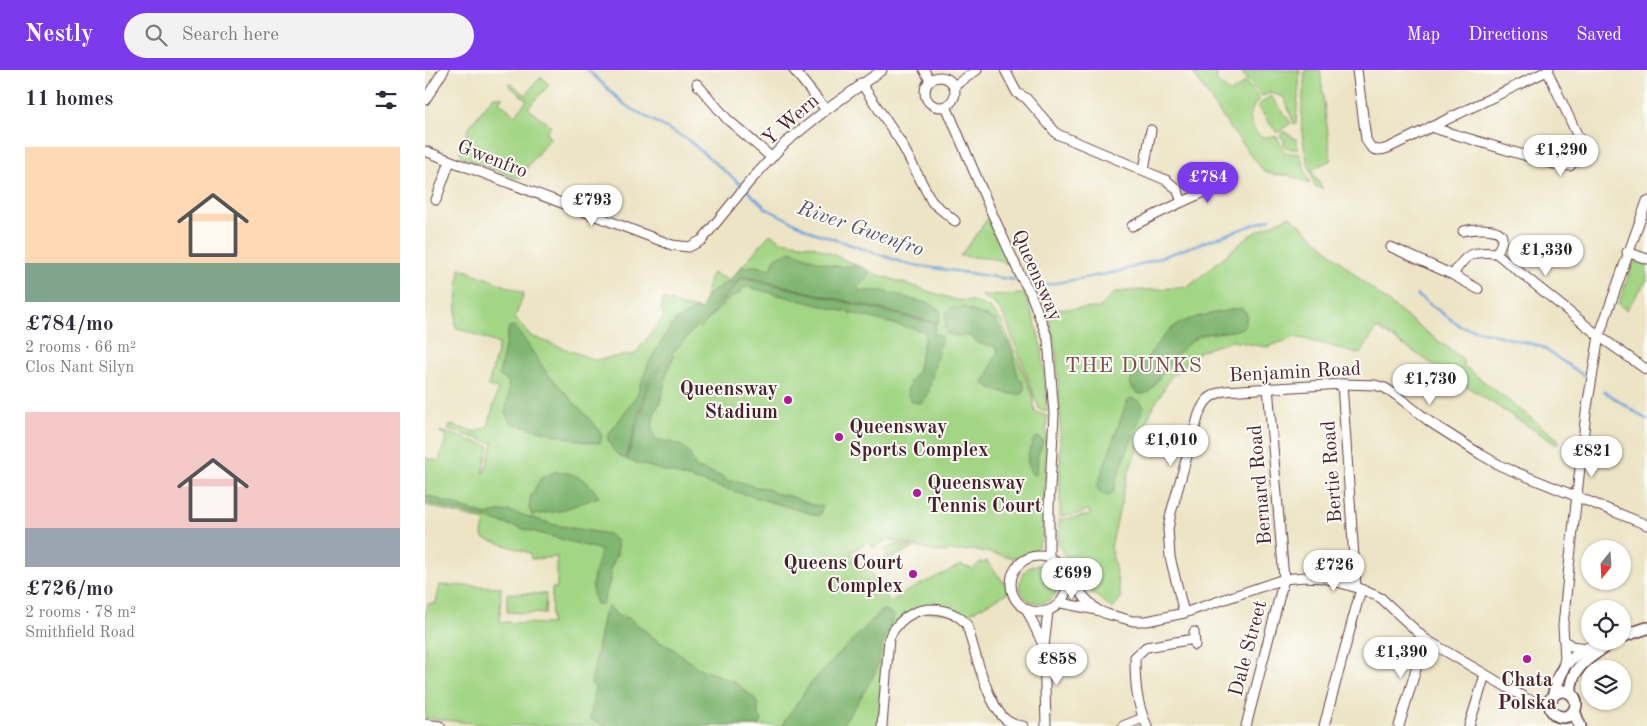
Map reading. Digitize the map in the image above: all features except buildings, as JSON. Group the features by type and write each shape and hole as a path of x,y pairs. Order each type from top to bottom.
{"main road":[{"path":"1631,633 1647,628"},
{"path":"1563,726 1550,708 1550,700 1563,666 1574,656 1585,650"},
{"path":"1580,726 1574,711 1576,700 1571,692 1570,685 1573,674 1584,661 1600,650"},
{"path":"1554,693 1563,690 1571,692"},
{"path":"1556,715 1560,717 1568,716 1574,711"}],"street":[{"path":"425,100 443,70"},
{"path":"794,70 826,110"},
{"name":"Y Wern","path":"749,181 797,132 861,83 882,70"},
{"path":"924,70 931,80"},
{"path":"954,86 977,70"},
{"path":"1005,70 1017,93 1026,98 1057,134 1166,180 1177,189 1182,202"},
{"path":"1357,70 1366,140 1371,149 1377,151 1388,148 1548,70 1581,143 1580,155 1570,166 1554,164 1430,128"},
{"path":"943,77 951,82 954,86 955,95 953,100 945,106 936,107 932,105 926,98 925,88 931,80 943,77"},
{"path":"861,83 900,141 932,202 955,221"},
{"path":"697,84 727,119 771,157"},
{"name":"Queensway","path":"945,106 994,220 1030,292 1048,339 1054,414 1049,506 1049,558"},
{"path":"1145,170 1151,130"},
{"name":"Gwenfro","path":"425,151 680,247 689,247 702,240 749,181"},
{"path":"436,200 450,161"},
{"path":"1132,226 1223,184"},
{"path":"1563,666 1564,618 1586,417 1599,336 1627,252 1647,201"},
{"path":"1463,230 1484,229 1500,233 1503,240 1496,253"},
{"path":"1391,247 1453,275 1477,289"},
{"path":"1453,275 1458,265 1470,254 1479,251 1496,253 1599,336 1647,370"},
{"path":"1627,252 1647,260"},
{"name":"Benjamin Road","path":"1184,613 1170,557 1168,529 1199,414 1204,402 1213,395 1224,391 1268,387 1365,383 1385,388 1431,422 1501,466 1647,525"},
{"name":"Bertie Road","path":"1325,726 1359,588 1342,384"},
{"name":"Bernard Road","path":"1268,387 1284,580"},
{"path":"1065,573 1067,589 1061,603 1049,611 1041,613 1027,610 1014,599 1011,591 1011,582 1017,566 1024,560 1032,557 1049,558 1056,561 1085,598 1097,610"},
{"path":"1061,603 1097,610 1133,621 1147,621 1184,613 1284,580 1304,577 1324,578 1359,588 1381,598 1425,639 1527,698 1549,704"},
{"name":"Dale Street","path":"1246,726 1245,722 1284,580"},
{"path":"882,726 889,638 893,628 908,615 929,608 941,610 961,618 967,625 988,689 1000,712 1011,723 1023,726"},
{"path":"1027,610 1044,647"},
{"path":"1046,726 1044,647 1049,611"},
{"path":"1123,726 1145,722 1135,688 1135,657 1146,647 1194,639"},
{"path":"1399,726 1425,639"},
{"path":"1563,640 1571,646 1581,647"},
{"path":"1469,726 1485,675"},
{"path":"425,724 440,726"}],"green space":[{"path":"1191,70 1217,70 1217,82 1231,93 1245,82 1260,98 1253,108 1250,118 1256,132 1261,137 1277,137 1286,152 1299,153 1310,184 1286,175 1270,174 1262,169 1230,128"},
{"path":"1241,70 1300,70 1296,123 1294,124 1284,97 1270,93 1262,96 1247,81"},
{"path":"1305,70 1320,70 1331,160 1311,170 1323,189 1315,186 1303,139 1301,117"},
{"path":"542,77 549,85 528,108 551,126 546,132 550,138 528,166 522,177 515,178 462,157 460,152 469,127 493,97 502,97 499,102 515,115 527,100 508,85 510,83 526,95"},
{"path":"1271,96 1291,123 1277,133 1257,106"},
{"path":"1282,132 1296,139 1298,149 1284,146 1284,140 1280,136"},
{"path":"1290,216 1379,295 1462,358 1464,366 1559,440 1557,445 1377,328 1361,354 1296,337 1267,347 1232,341 1200,351 1171,377 1151,411 1126,480 1111,548 1121,598 1113,609 1086,588 1070,567 1058,543 1059,520 1090,515 1089,510 1083,511 1083,513 1060,517 1060,414 1057,359 1047,309 1099,308 1115,292 1188,287 1250,235"},
{"path":"989,217 1011,265 996,259 960,256"},
{"path":"770,234 781,241 814,246 879,275 956,300 974,301 991,309 1001,320 1033,395 1035,412 1047,416 1043,532 1039,545 1034,551 1014,558 977,550 936,552 888,539 873,548 869,541 851,552 855,559 852,561 854,565 857,564 861,571 888,556 885,550 899,544 914,548 892,557 869,570 890,602 907,591 960,565 973,569 980,562 986,563 986,560 1011,591 961,618 952,614 917,611 889,638 877,726 498,726 425,718 425,616 428,604 436,603 440,585 501,587 500,622 551,624 552,588 557,588 557,557 531,559 530,553 483,538 485,521 425,505 425,502 486,518 486,515 425,495 425,458 439,461 447,435 440,433 441,431 489,446 483,473 485,473 493,443 448,430 450,425 476,432 488,426 498,389 488,386 499,344 455,327 460,268 524,293 515,318 531,336 595,360 635,354 664,317 661,308 663,299 682,306 702,310 711,273 730,280"},
{"path":"791,251 831,265 861,267 869,272 868,278 857,287 860,291 884,291 929,303 941,311 938,323 742,276 648,380 626,459 616,453 607,437 637,395 649,362 674,322 695,309 702,310 706,296 730,280 742,267 754,266 772,269 775,258"},
{"path":"1636,256 1647,261 1647,280 1626,310 1618,304"},
{"path":"742,277 936,324 934,334 942,336 927,397 921,403 912,402 907,393 910,382 917,372 926,332 747,287 743,288 739,294 731,297 698,329"},
{"path":"1025,294 1042,349 1047,411 1039,409 1005,318 997,306 980,295"},
{"path":"963,307 996,320 1012,351 1018,378 1023,382 1025,389 1022,394 1003,392 984,384 998,350 993,346 979,343 972,337 947,334 945,328 946,313 952,308"},
{"path":"1241,308 1247,313 1246,324 1242,328 1200,336 1178,353 1150,391 1140,394 1135,391 1130,381 1160,340 1171,329 1195,318"},
{"path":"515,326 547,373 595,425 602,436 600,443 585,442 511,423 505,413 509,393 508,381 499,376 509,327"},
{"path":"674,355 667,372 661,400 654,415 652,429 655,439 685,448 689,452 695,467 721,476 728,481 738,481 756,487 767,488 775,493 793,497 812,505 823,506 819,516 627,460 650,381"},
{"path":"1131,398 1140,401 1144,407 1118,474 1113,493 1108,496 1099,491 1097,487 1127,401"},
{"path":"1038,437 1043,440 1034,476 1029,467 1028,458 1034,439"},
{"path":"557,471 571,474 586,481 599,497 559,511 532,515 529,508 531,495 541,478"},
{"path":"425,495 486,515 510,511 555,525 608,534 617,541 617,554 610,570 611,577 603,604 596,604 593,590 594,577 601,550 425,502"},
{"path":"1039,565 1053,570 1058,584 1053,598 1039,603 1025,598 1020,584 1025,570"},
{"path":"507,593 546,594 545,614 507,612"},
{"path":"609,606 618,616 629,618 658,641 675,650 698,668 733,681 754,698 758,705 758,714 762,720 759,726 607,726 590,719 595,686 591,684 604,613"},
{"path":"882,610 894,616 882,646 875,673 857,704 841,726 781,726 810,684"}],"waterway":[{"name":"River Gwenfro","path":"588,70 625,105 688,140 739,183"},
{"name":"River Gwenfro","path":"739,183 767,209 813,232 907,264 1015,280"},
{"name":"River Gwenfro","path":"1040,286 1122,271 1270,219"},
{"name":"River Gwenfro","path":"1417,295 1460,326 1540,346 1583,375"},
{"name":"River Gwenfro","path":"1604,391 1647,420"}],"place":[{"name":"Queensway Stadium","path":"788,400"},
{"name":"Queensway Sports Complex","path":"839,437"},
{"name":"Queensway Tennis Court","path":"917,493"},
{"name":"Queens Court Complex","path":"913,574"},
{"name":"Chata Polska","path":"1527,659"}],"district":[{"name":"THE DUNKS","path":"1134,365"}]}
